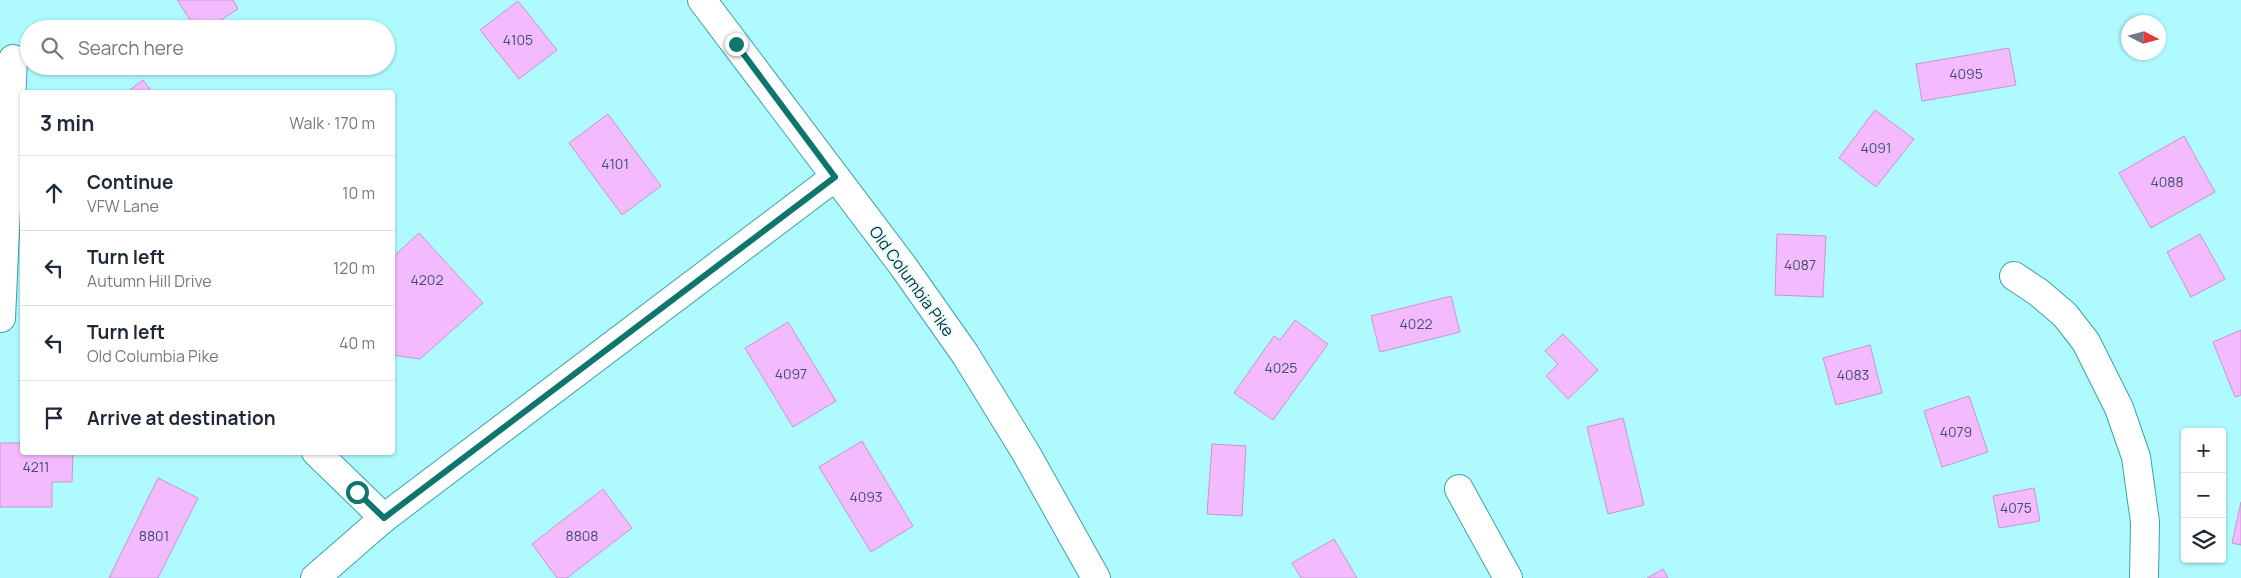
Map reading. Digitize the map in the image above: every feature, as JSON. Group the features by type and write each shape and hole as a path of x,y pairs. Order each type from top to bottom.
{"street":[{"name":"Old Columbia Pike","path":"702,0 903,266 965,354 1026,453 1096,578"},
{"path":"8,318 13,60"},
{"path":"315,578 384,518 835,177"},
{"path":"2014,276 2038,292 2065,315 2086,342 2119,408 2136,457 2146,522 2144,578"},
{"path":"319,455 384,518"},
{"path":"1459,489 1508,578"}],"building":[{"path":"177,0 233,0 238,9 221,20 190,20"},
{"path":"518,1 557,50 519,79 480,30"},
{"path":"2009,48 2016,85 1922,101 1916,64"},
{"path":"143,80 150,90 130,90"},
{"path":"1875,110 1914,139 1876,187 1839,158"},
{"path":"608,114 661,186 622,215 569,143"},
{"path":"2184,136 2215,192 2151,228 2119,173"},
{"path":"419,233 483,303 420,359 395,355 395,255"},
{"path":"1777,234 1826,236 1823,297 1775,295"},
{"path":"2200,234 2225,279 2191,297 2167,252"},
{"path":"1451,296 1460,332 1380,352 1371,316"},
{"path":"1295,320 1328,344 1273,420 1234,393 1274,336 1280,340"},
{"path":"788,322 836,401 793,427 745,348"},
{"path":"2241,330 2241,395 2235,397 2213,342"},
{"path":"1563,334 1598,370 1568,399 1546,376 1558,364 1545,351"},
{"path":"1870,345 1882,393 1836,405 1823,358"},
{"path":"1969,396 1988,452 1942,467 1924,411"},
{"path":"1623,418 1644,505 1608,514 1587,427"},
{"path":"862,441 913,526 871,552 819,467"},
{"path":"0,443 20,443 20,455 73,455 72,482 52,482 52,507 0,507"},
{"path":"1212,444 1246,446 1242,516 1207,514"},
{"path":"158,478 198,498 158,578 109,578"},
{"path":"2034,488 2040,521 1999,528 1993,496"},
{"path":"603,489 632,528 567,578 557,578 532,544"},
{"path":"2241,502 2241,545 2232,543"},
{"path":"1334,539 1357,578 1301,578 1292,563"},
{"path":"1663,569 1668,578 1647,578"}],"route":[{"path":"357,492 384,518 835,177 736,44"}]}
